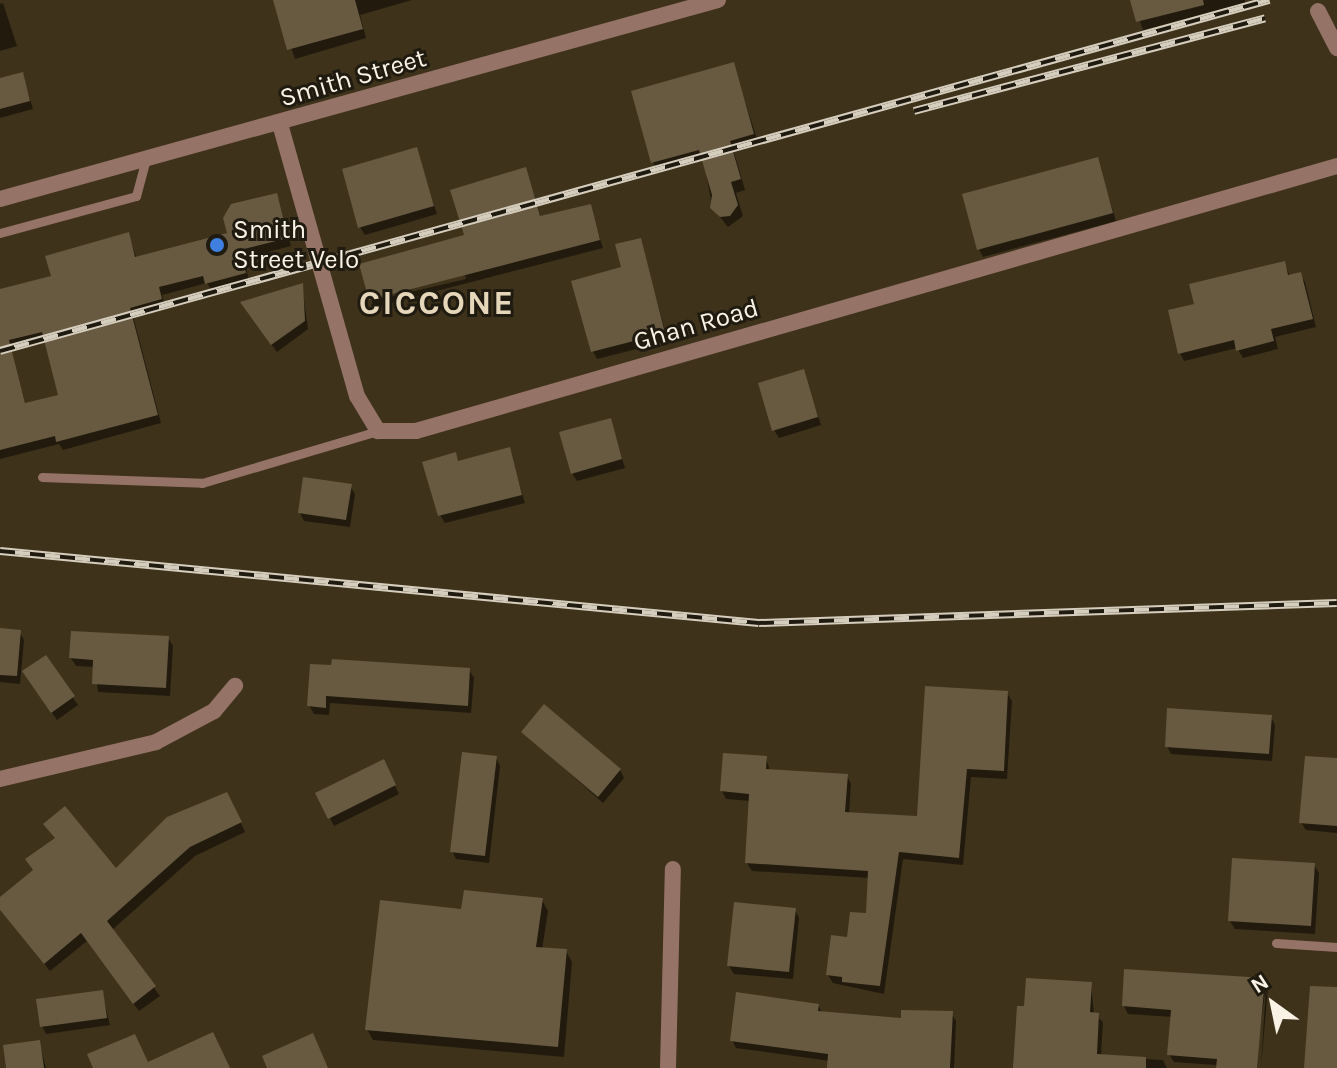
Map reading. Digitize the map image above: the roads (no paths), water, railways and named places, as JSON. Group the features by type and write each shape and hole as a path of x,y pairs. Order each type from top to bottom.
{"street":[{"name":"Smith Street","path":"0,199 280,124 718,0"},
{"path":"1318,11 1337,48"},
{"path":"280,124 357,396 378,431"},
{"name":"Ghan Road","path":"378,431 416,431 1337,166"},
{"path":"0,779 156,742 198,722 235,686"},
{"path":"668,1068 673,869"}],"lane":[{"path":"0,233 136,196 146,158"},
{"path":"42,477 202,483 378,431"},
{"path":"1276,943 1337,947"}],"railway":[{"path":"0,351 1269,0"},
{"path":"914,111 1265,18"},
{"path":"0,551 759,623 1337,603"}],"place":[{"name":"Smith Street Velo","path":"217,245"}],"district":[{"name":"CICCONE","path":"437,304"}]}
